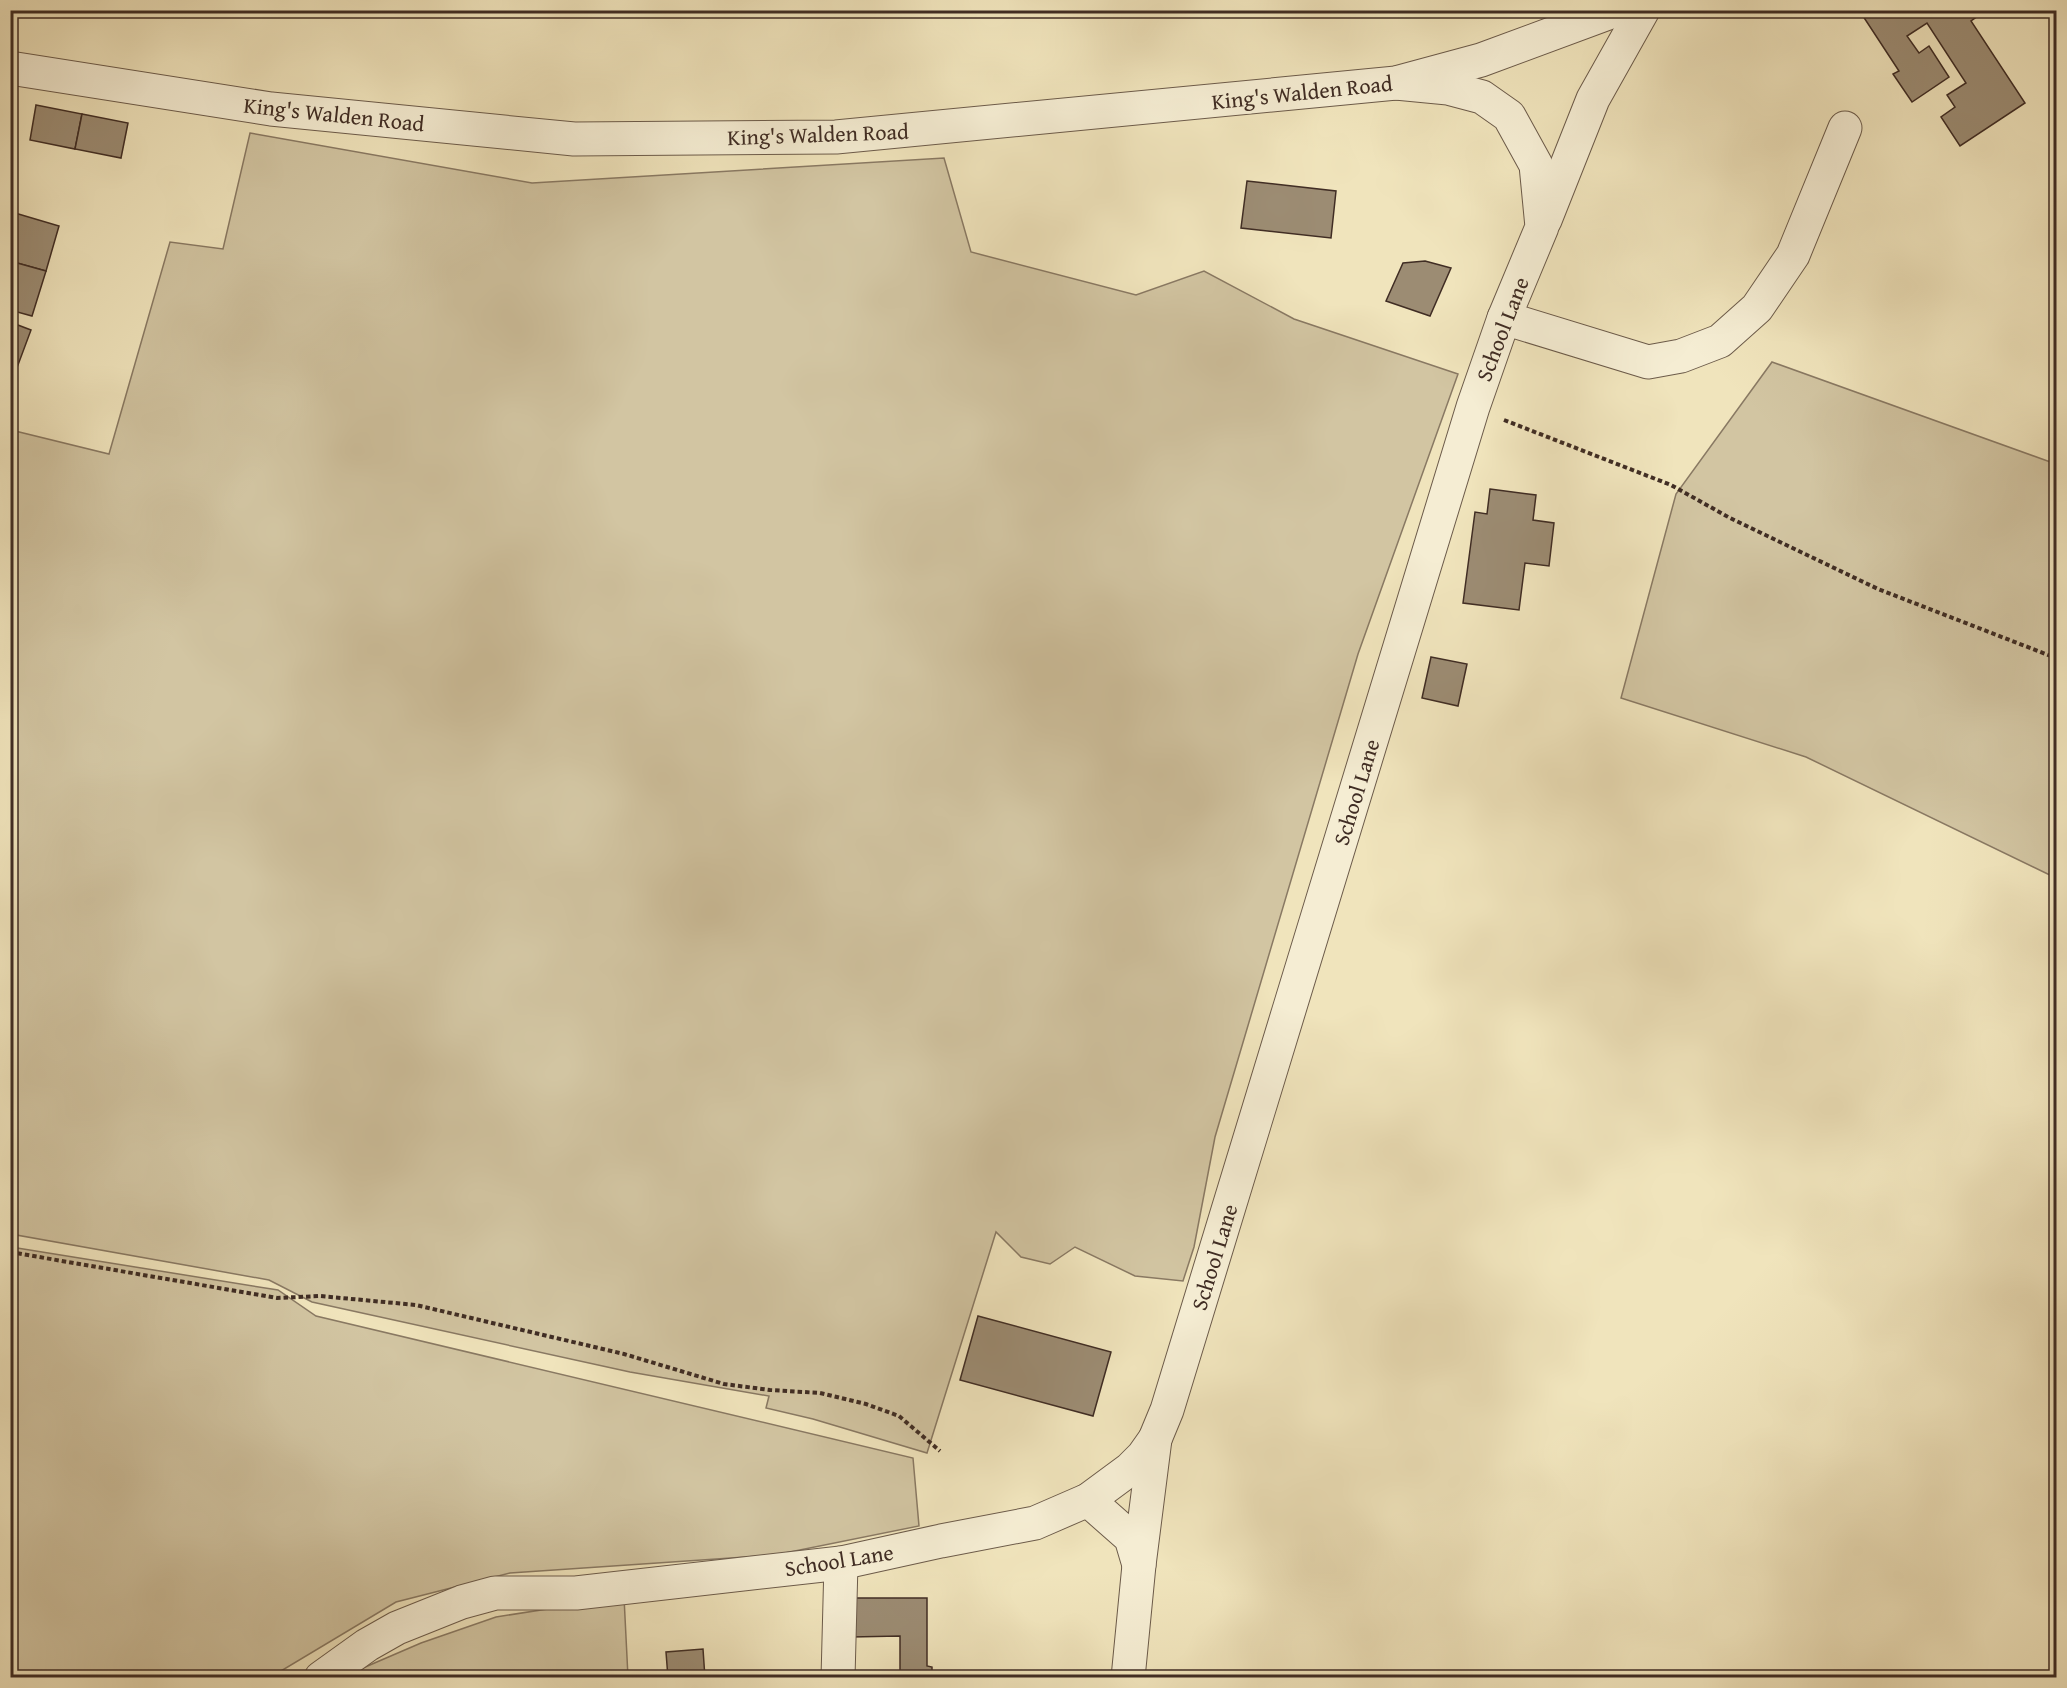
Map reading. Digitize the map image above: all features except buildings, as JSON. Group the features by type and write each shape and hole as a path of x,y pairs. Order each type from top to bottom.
{"street":[{"name":"King's Walden Road","path":"10,68 271,109 574,139 836,137 1396,83 1480,60 1617,10"},
{"name":"School Lane","path":"321,1677 367,1645 398,1628 462,1602 495,1593 576,1593 841,1563 1035,1523 1088,1500 1130,1469 1143,1456 1155,1438 1167,1410 1473,407 1504,318 1593,99 1643,10"},
{"name":"School Lane","path":"1396,83 1448,88 1482,97 1509,116 1536,165 1542,227"},
{"path":"1504,318 1648,362 1681,356 1720,342 1757,308 1793,255 1845,128"},
{"path":"1128,1677 1155,1438"},
{"path":"1088,1500 1131,1538 1139,1565"},
{"path":"838,1677 841,1563"}],"path":[{"path":"1473,407 1671,485 1730,518 1878,589 2056,658"},
{"path":"10,1252 277,1298 320,1296 416,1305 624,1354 724,1384 820,1393 866,1404 899,1416 940,1451"}],"shaded area":[{"path":"250,133 532,183 944,158 971,252 1136,295 1204,271 1294,319 1458,374 1358,654 1215,1137 1194,1247 1183,1281 1135,1276 1075,1247 1050,1264 1021,1257 996,1232 927,1453 813,1419 766,1408 769,1396 630,1372 312,1302 269,1280 11,1234 11,430 109,454 170,242 223,249"},
{"path":"1772,362 2056,464 2056,878 1806,757 1621,698 1676,494"},
{"path":"11,1247 278,1290 316,1316 913,1458 919,1526 775,1555 510,1573 396,1602 271,1677 11,1678"},
{"path":"624,1597 628,1677 348,1678 356,1671 421,1643 496,1617"}]}
